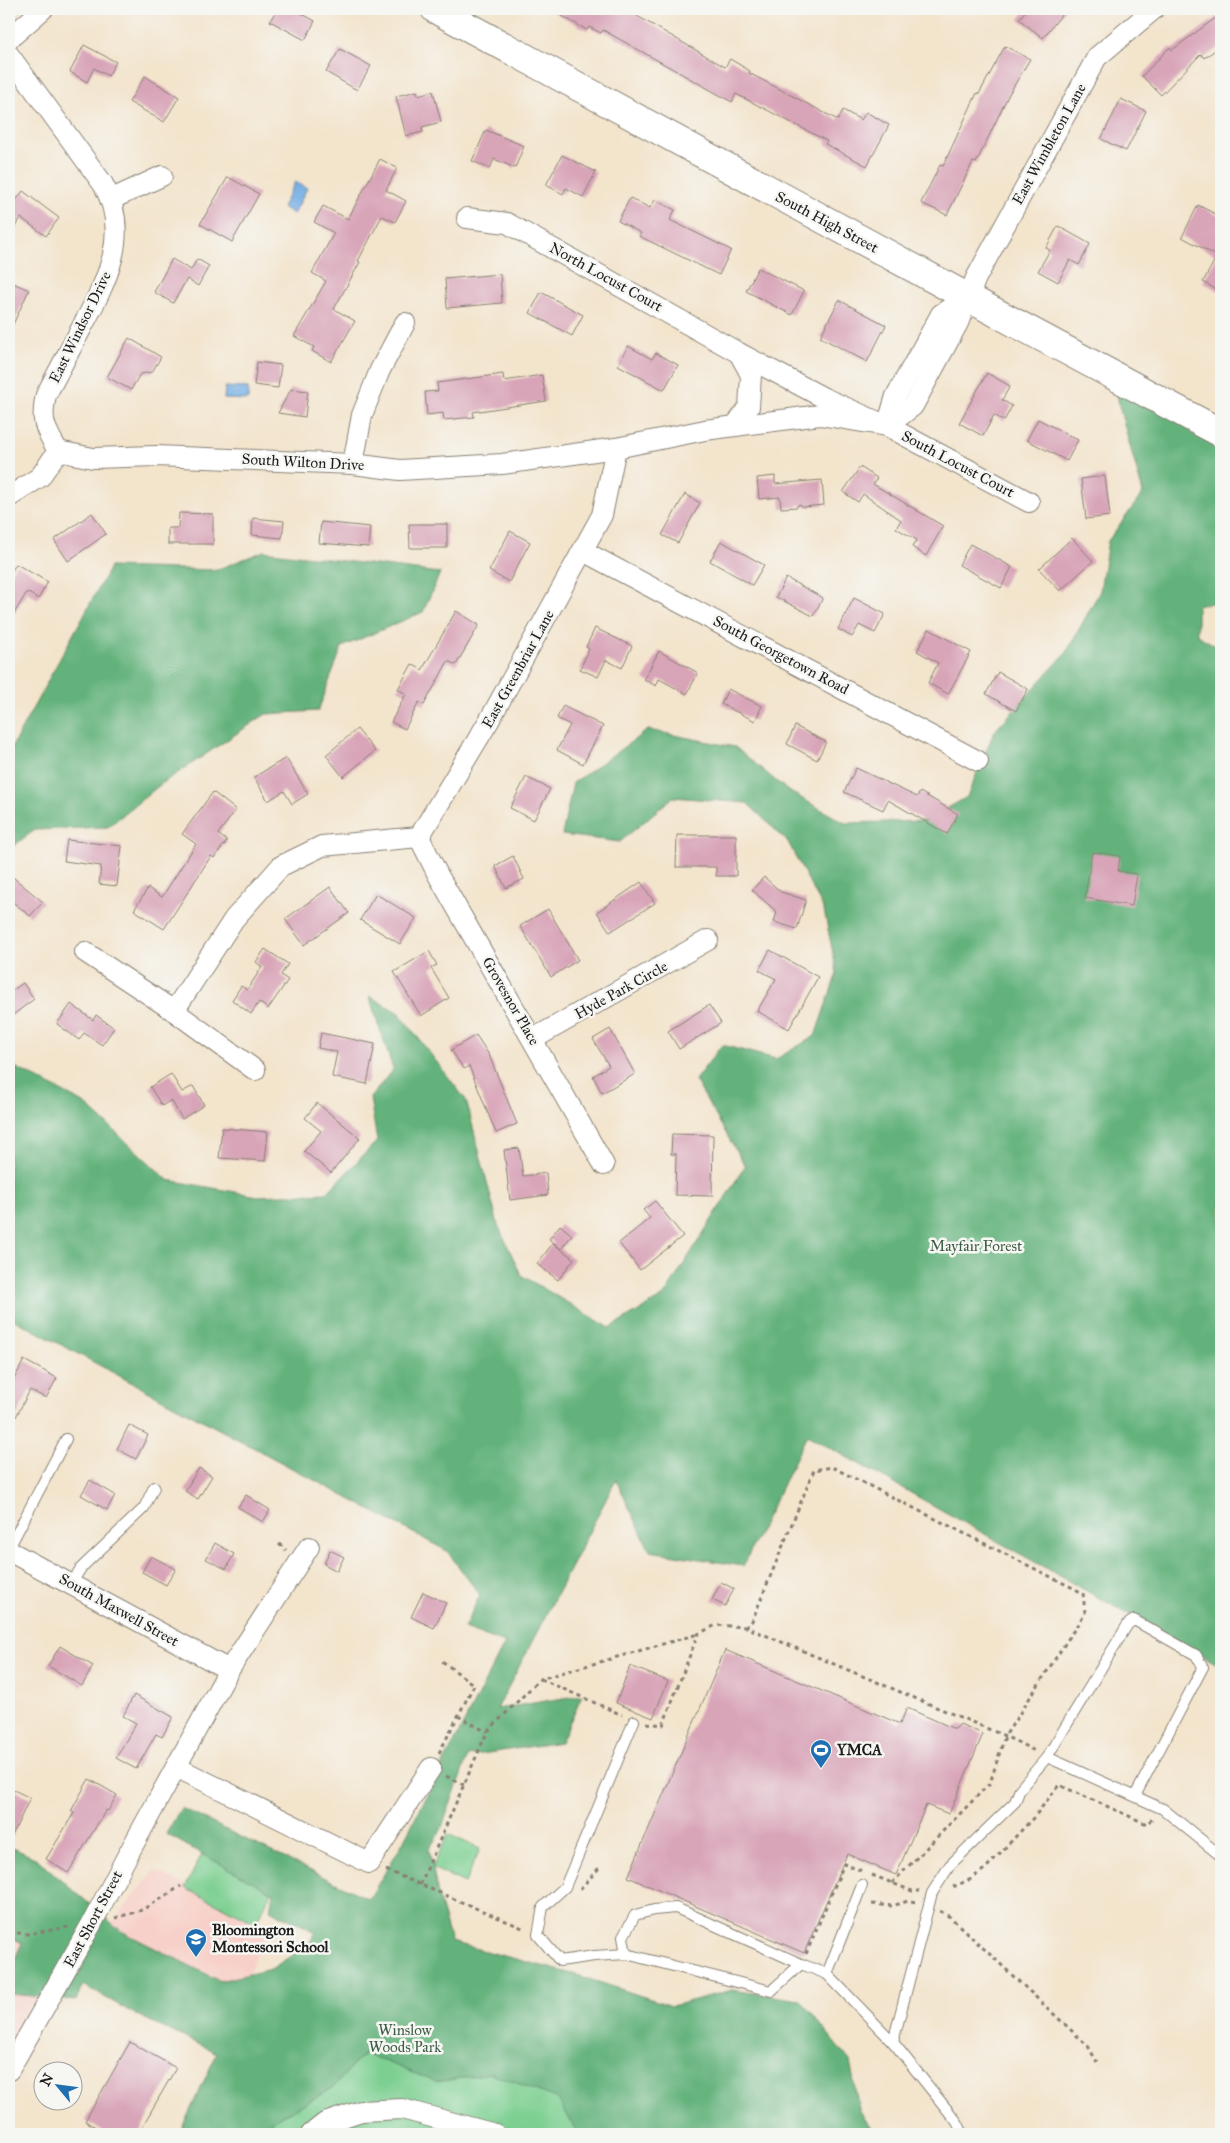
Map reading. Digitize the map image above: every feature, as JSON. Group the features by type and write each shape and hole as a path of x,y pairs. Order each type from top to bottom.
{"street":[{"path":"9,39 43,9"},
{"name":"South High Street","path":"435,9 967,298 1221,433"},
{"name":"East Wimbleton Lane","path":"967,298 1097,57 1154,9"},
{"name":"East Windsor Drive","path":"9,55 112,199 116,238 106,277 46,395 42,411 45,430 58,451"},
{"path":"112,199 162,176"},
{"name":"North Locust Court","path":"467,218 507,223 739,353 824,398 887,426"},
{"path":"616,448 735,426 820,415 887,426 913,406 958,323 967,298"},
{"path":"353,464 362,415 380,370 405,323"},
{"path":"735,426 749,407 751,375 739,353"},
{"name":"South Locust Court","path":"887,426 1029,502"},
{"name":"South Wilton Drive","path":"58,451 93,458 156,456 353,464 400,470 502,464 616,448"},
{"name":"East Greenbriar Lane","path":"419,837 490,719 584,551 602,515 616,448"},
{"path":"9,497 40,477 58,451"},
{"name":"South Georgetown Road","path":"584,551 978,761"},
{"path":"174,1011 234,919 282,866 322,846 419,837"},
{"name":"Grovesnor Place","path":"419,837 438,875 604,1165"},
{"name":"Hyde Park Circle","path":"533,1039 708,940"},
{"path":"85,952 174,1011 255,1070"},
{"name":"East Short Street","path":"9,2070 92,1923 229,1670 310,1547"},
{"name":"South Maxwell Street","path":"9,1550 229,1670"},
{"path":"176,1767 369,1863 432,1768"},
{"path":"311,2134 325,2123 361,2111 402,2110 495,2134"}],"lane":[{"path":"9,1550 66,1440"},
{"path":"71,1584 81,1568 144,1508 154,1487"},
{"path":"893,2042 930,1897 950,1865 1015,1802 1020,1789 1048,1757 1128,1624 1134,1620 1196,1655 1203,1667 1135,1796"},
{"path":"634,1721 565,1887 543,1908 538,1935 560,1961 626,1954 771,1990 801,1964"},
{"path":"1048,1757 1163,1808 1221,1856"},
{"path":"826,1974 862,1885"},
{"path":"626,1954 623,1937 635,1915 654,1910 676,1908 826,1974 893,2042 957,2122 963,2134"}],"path":[{"path":"746,1628 752,1621 814,1470 832,1467 1082,1593 1085,1613 1004,1736 990,1783 892,1883"},
{"path":"420,1885 487,1732 540,1678 698,1634 716,1625 746,1628 1004,1736 1048,1757"},
{"path":"663,1725 698,1634"},
{"path":"432,1768 474,1685 442,1661"},
{"path":"540,1678 634,1721"},
{"path":"458,1716 487,1732"},
{"path":"872,1904 892,1906 930,1897 971,1879 986,1868 1035,1816 1059,1785 1146,1824 1163,1808"},
{"path":"369,1863 538,1935"},
{"path":"801,1964 844,1864 930,1897 1081,2039 1088,2046 1097,2062"}],"shaded area":[{"name":"Bloomington Montessori School","path":"155,1870 268,1927 244,1985 197,1982 77,1934 9,2040 9,1873 111,1924"}],"green space":[{"name":"Mayfair Forest","path":"1116,384 1221,445 1221,602 1197,605 1197,635 1221,649 1221,1666 807,1435 743,1566 650,1551 616,1480 497,1709 582,1695 561,1742 468,1756 440,1832 429,1849 439,1900 451,1942 580,1976 672,2006 732,1990 801,2000 850,2061 859,2109 874,2134 578,2134 558,2099 491,2073 436,2082 364,2053 333,2088 265,2125 259,2134 179,2134 217,2053 133,2013 83,1985 76,2000 9,1994 9,1972 22,1943 9,1936 9,1846 37,1859 121,1931 220,1981 271,1969 309,1944 316,1932 270,1910 273,1893 166,1834 181,1808 369,1899 401,1846 505,1643 464,1628 480,1595 447,1551 9,1317 9,1064 84,1103 168,1180 258,1196 327,1193 377,1141 370,1098 393,1069 369,996 399,1013 466,1100 498,1225 521,1275 610,1328 664,1296 745,1166 695,1080 722,1045 776,1059 815,1036 837,973 824,910 788,842 747,803 673,797 620,842 562,835 573,783 648,730 735,747 787,790 845,823 925,821 967,797 994,732 1066,653 1100,591 1108,541 1143,493 1119,406"},
{"path":"264,551 440,573 423,612 342,647 318,711 266,714 161,784 108,827 35,830 9,849 9,752 110,567 216,570"},
{"path":"448,1834 480,1849 465,1883 432,1868"},
{"path":"202,1854 273,1889 256,1923 185,1888"},
{"name":"Winslow Woods Park","path":"366,1909 779,2134 241,2134"}],"water":[{"path":"295,182 307,188 294,214 282,207"},
{"path":"225,387 248,388 248,400 224,399"}],"building":[{"path":"277,9 294,9 315,21 305,40 270,21"},
{"path":"549,9 625,9 725,67 730,59 750,71 749,73 838,120 843,110 861,120 866,112 889,125 867,166 825,144 827,141 736,94 732,102 603,30 601,33 589,27 587,30"},
{"path":"1027,9 1066,9 1043,38 1019,19"},
{"path":"1221,14 1221,46 1204,58 1201,54 1161,95 1142,76 1170,47 1172,50"},
{"path":"84,45 116,62 108,76 94,68 87,82 70,72"},
{"path":"1005,46 1030,59 1009,94 976,163 973,162 947,215 921,203 940,165 943,166 977,93 979,94"},
{"path":"340,49 371,66 357,90 326,72"},
{"path":"145,76 179,97 164,122 129,102"},
{"path":"417,91 418,95 433,91 441,122 422,127 423,132 406,136 396,96"},
{"path":"1121,99 1146,111 1126,151 1101,139"},
{"path":"486,130 524,146 515,168 494,159 490,169 472,161"},
{"path":"562,155 596,172 583,197 566,188 563,194 546,185"},
{"path":"380,159 397,168 386,190 406,201 395,222 382,216 358,261 360,262 334,309 355,321 331,362 312,351 314,347 294,336 326,281 312,273 334,233 314,222 323,206 348,219"},
{"path":"228,177 259,194 232,242 200,224"},
{"path":"23,191 59,218 46,236 21,218 9,235 9,210"},
{"path":"630,198 650,208 655,200 675,210 670,220 731,250 719,275 639,236 641,233 618,221"},
{"path":"1198,205 1221,217 1221,292 1203,282 1217,256 1182,237"},
{"path":"1058,226 1090,244 1079,265 1070,260 1058,282 1038,271 1050,250 1046,248"},
{"path":"172,259 191,270 197,259 209,266 198,286 187,279 173,303 154,292"},
{"path":"758,268 804,291 792,315 746,291"},
{"path":"500,274 502,303 447,308 445,279"},
{"path":"13,283 29,290 9,333 9,292"},
{"path":"541,292 583,315 572,336 530,313"},
{"path":"839,300 886,325 867,362 820,337"},
{"path":"129,338 161,357 152,372 140,374 131,390 107,377"},
{"path":"628,346 652,359 656,353 678,365 664,390 618,365"},
{"path":"257,362 281,365 278,388 254,385"},
{"path":"987,373 1010,386 1002,400 1012,406 1004,421 994,415 983,436 959,423"},
{"path":"503,374 504,381 542,375 546,401 473,412 474,417 444,420 443,413 427,415 425,392 438,391 437,383"},
{"path":"291,389 308,391 305,417 278,413"},
{"path":"1038,419 1078,440 1067,461 1027,440"},
{"path":"860,467 877,478 873,484 943,526 926,556 912,547 917,540 896,528 901,520 863,494 858,502 843,492"},
{"path":"775,476 775,484 822,480 824,505 803,507 799,504 797,507 781,508 780,497 759,499 757,478"},
{"path":"1105,476 1110,516 1086,519 1081,479"},
{"path":"685,494 700,503 678,543 662,535"},
{"path":"92,513 106,534 68,561 54,540"},
{"path":"179,513 213,514 213,544 168,544 168,528 178,528"},
{"path":"253,518 284,521 282,538 252,535"},
{"path":"321,522 370,527 368,547 319,543"},
{"path":"409,524 447,524 447,548 410,548"},
{"path":"510,531 530,542 509,582 489,571"},
{"path":"1072,538 1093,561 1060,591 1039,569"},
{"path":"721,541 764,565 752,585 710,561"},
{"path":"970,544 1012,567 1001,588 959,565"},
{"path":"16,564 48,582 38,599 27,592 9,622 9,576"},
{"path":"786,578 823,598 813,616 776,597"},
{"path":"854,598 885,614 875,633 859,625 852,637 838,629"},
{"path":"456,611 479,625 456,665 448,661 424,705 419,702 405,729 391,722 406,694 398,689 412,664 422,670"},
{"path":"595,628 632,646 622,668 606,660 598,677 580,669 589,649 586,647"},
{"path":"929,629 971,652 948,694 928,683 938,663 917,651"},
{"path":"659,651 698,673 687,694 659,679 656,686 644,679"},
{"path":"998,672 1028,689 1016,711 986,694"},
{"path":"728,689 762,706 755,721 721,704"},
{"path":"563,706 603,726 583,764 557,750 570,725 557,718"},
{"path":"795,726 826,742 817,760 787,744"},
{"path":"357,729 375,751 343,777 326,755"},
{"path":"286,758 308,794 292,804 284,791 268,801 254,777"},
{"path":"856,768 917,797 920,792 958,814 947,834 888,800 883,810 844,792"},
{"path":"526,777 550,789 534,820 510,808"},
{"path":"213,792 236,810 218,834 227,841 214,858 211,856 164,929 134,910 148,888 162,897 196,844 182,834"},
{"path":"677,835 736,835 736,876 716,876 716,867 676,867"},
{"path":"67,840 122,846 117,886 99,884 101,866 64,861"},
{"path":"1092,852 1120,856 1118,871 1137,874 1132,906 1085,898"},
{"path":"513,856 524,879 506,888 495,866"},
{"path":"9,874 43,902 30,916 9,899"},
{"path":"764,877 781,892 806,900 797,929 774,922 777,912 752,890"},
{"path":"641,882 655,903 610,932 597,912"},
{"path":"330,887 349,913 304,945 285,919"},
{"path":"376,894 416,918 400,944 360,920"},
{"path":"548,909 578,960 551,977 520,926"},
{"path":"265,949 288,964 281,975 288,980 268,1009 259,1002 251,1014 232,1000 241,986 247,990 262,967 256,962"},
{"path":"770,950 818,977 789,1029 757,1011 776,979 759,970"},
{"path":"429,951 437,965 431,968 449,998 421,1016 394,972"},
{"path":"23,983 34,999 9,1018 9,993"},
{"path":"71,1004 93,1020 96,1015 114,1028 102,1045 84,1033 79,1040 57,1024"},
{"path":"709,1005 721,1023 679,1049 668,1031"},
{"path":"610,1029 635,1074 602,1093 593,1076 609,1066 593,1039"},
{"path":"321,1033 375,1044 367,1084 332,1077 337,1052 318,1048"},
{"path":"476,1035 489,1055 517,1124 496,1133 469,1066 464,1069 451,1050"},
{"path":"171,1074 182,1092 193,1086 204,1105 182,1119 171,1100 162,1106 150,1087"},
{"path":"317,1103 360,1138 331,1173 304,1151 321,1131 305,1118"},
{"path":"222,1128 268,1132 265,1161 219,1158"},
{"path":"672,1134 713,1135 712,1196 675,1195 676,1154 671,1154"},
{"path":"519,1148 523,1176 546,1173 548,1195 510,1200 504,1150"},
{"path":"655,1201 683,1236 640,1270 619,1243 650,1218 643,1210"},
{"path":"560,1225 572,1235 561,1249 549,1239"},
{"path":"553,1243 574,1259 558,1280 537,1264"},
{"path":"24,1360 57,1378 46,1398 30,1390 9,1430 9,1389"},
{"path":"129,1425 148,1435 136,1459 117,1449"},
{"path":"199,1468 212,1476 198,1499 185,1491"},
{"path":"90,1480 115,1495 107,1510 81,1495"},
{"path":"246,1495 270,1510 263,1522 238,1507"},
{"path":"215,1543 234,1554 226,1569 206,1559"},
{"path":"330,1550 344,1557 337,1571 324,1564"},
{"path":"151,1556 176,1569 166,1585 142,1572"},
{"path":"721,1582 734,1589 725,1606 712,1600"},
{"path":"423,1592 446,1603 434,1628 411,1617"},
{"path":"60,1646 93,1666 82,1686 48,1666"},
{"name":"YMCA","path":"725,1650 900,1724 907,1708 955,1729 960,1724 983,1734 949,1814 926,1805 896,1875 847,1854 804,1953 628,1877"},
{"path":"630,1666 668,1681 653,1718 616,1703"},
{"path":"134,1695 173,1717 162,1737 156,1734 136,1769 116,1758 136,1723 123,1716"},
{"path":"89,1779 117,1795 68,1873 46,1859 74,1813 71,1811"},
{"path":"14,1790 30,1798 9,1842 9,1799"},
{"path":"130,2042 176,2068 138,2134 108,2134 85,2121"}],"place":[{"name":"YMCA","path":"821,1769"},
{"name":"Bloomington Montessori School","path":"196,1958"}]}
